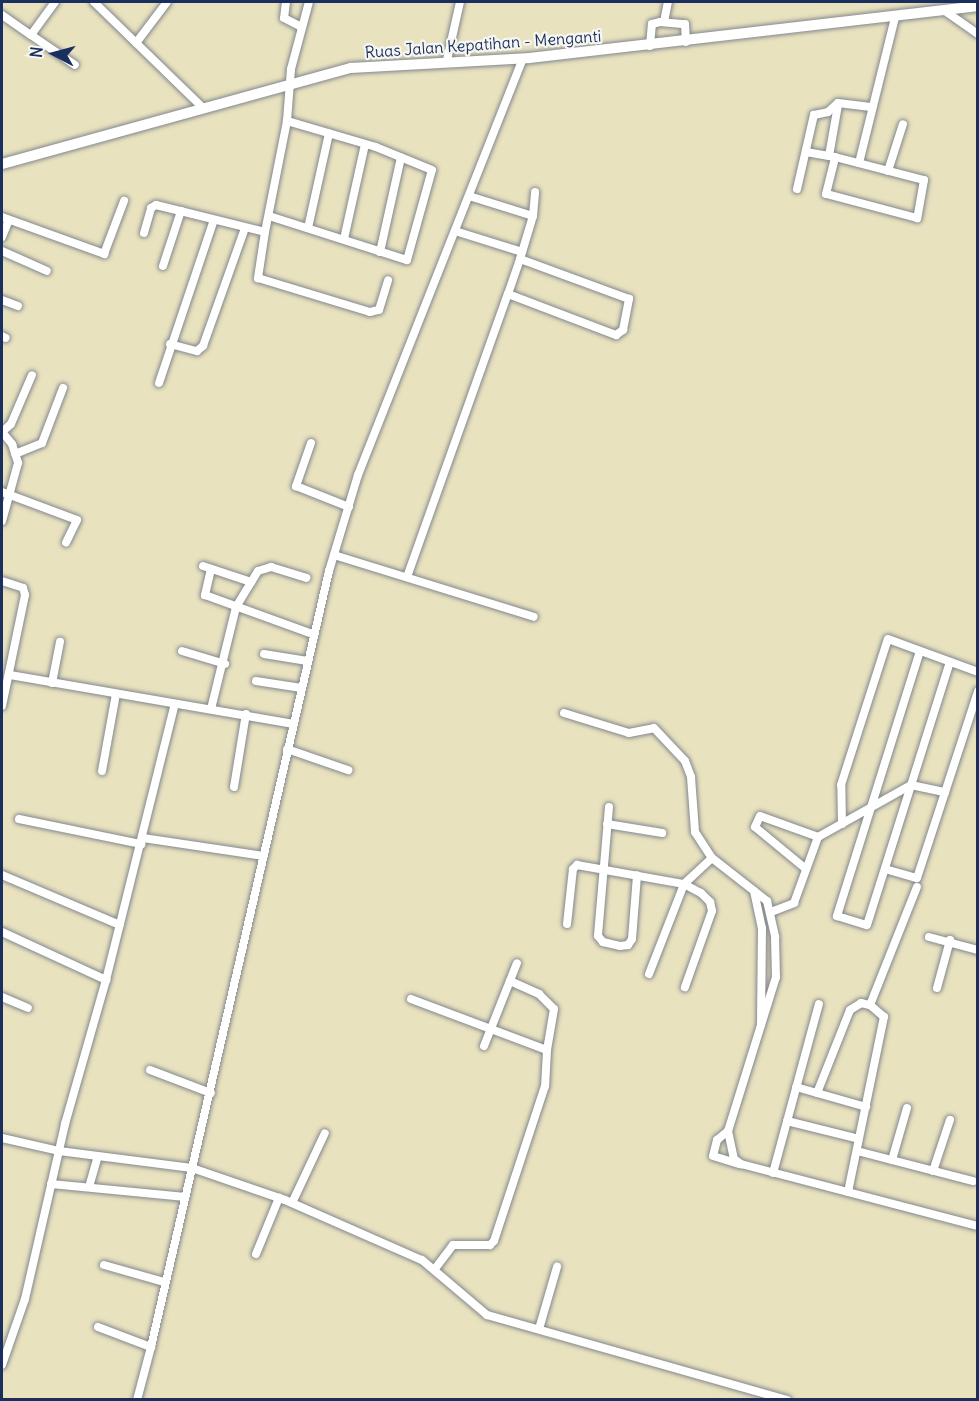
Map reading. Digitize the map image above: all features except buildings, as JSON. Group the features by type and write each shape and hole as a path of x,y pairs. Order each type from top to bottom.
{"main road":[{"name":"Ruas Jalan Kepatihan - Menganti","path":"2,164 351,68 447,60 523,59 895,18 978,6"}],"street":[{"path":"31,35 55,2"},
{"path":"94,2 204,110"},
{"path":"136,44 167,2"},
{"path":"286,2 284,18 302,27"},
{"path":"309,2 289,85 287,121 258,278 370,312 379,310 388,280"},
{"path":"447,60 460,2"},
{"path":"663,22 668,2"},
{"path":"945,11 978,34"},
{"path":"2,15 75,65"},
{"path":"859,163 871,107 895,18"},
{"path":"650,46 652,24 663,22 685,24 686,42"},
{"path":"137,1400 211,1093 313,634 334,555 358,475 523,59"},
{"path":"797,189 814,115 828,112 838,103 871,107"},
{"path":"806,152 832,157 859,163 926,181 917,218 826,194 832,157 838,103"},
{"path":"269,216 402,260 411,258 432,170 365,144 287,121"},
{"path":"888,171 903,124"},
{"path":"308,228 329,133"},
{"path":"344,239 365,144"},
{"path":"380,252 401,157"},
{"path":"407,578 521,255 533,216 535,192"},
{"path":"469,196 533,216"},
{"path":"2,237 5,218 104,254 124,201"},
{"path":"144,233 154,205 265,232"},
{"path":"163,266 181,211"},
{"path":"159,383 170,344 214,220"},
{"path":"170,344 197,351 203,346 245,228"},
{"path":"455,231 521,255 629,300 623,330 616,335 508,294"},
{"path":"2,252 47,271"},
{"path":"2,300 18,306"},
{"path":"2,521 6,492 17,469 15,454 2,432 11,424 32,375"},
{"path":"15,454 42,443 63,388"},
{"path":"311,443 296,486 349,507"},
{"path":"6,492 77,520 66,543"},
{"path":"334,555 534,617"},
{"path":"211,709 225,664 238,604 251,582 265,567 306,578"},
{"path":"251,582 207,568 203,593 238,604 313,634"},
{"path":"2,581 23,588 25,595 2,706"},
{"path":"842,824 841,785 888,639 978,672"},
{"path":"52,684 60,642"},
{"path":"182,651 225,664"},
{"path":"920,651 837,916 867,925 950,662"},
{"path":"264,654 307,661"},
{"path":"10,675 294,724"},
{"path":"256,681 302,688"},
{"path":"885,868 917,878 978,691"},
{"path":"102,771 116,694"},
{"path":"2,1365 25,1299 58,1150 106,980 175,704"},
{"path":"564,713 629,733 654,728 685,761 691,777 695,832 712,858 767,901 771,912 776,977 728,1131 729,1146 741,1164"},
{"path":"234,787 246,714"},
{"path":"287,749 348,770"},
{"path":"771,912 794,903 818,837 911,785 945,792"},
{"path":"609,807 598,936 603,942 620,946 628,945 632,939 637,875"},
{"path":"806,869 755,827 760,816 818,837"},
{"path":"19,819 142,841 264,856"},
{"path":"607,824 662,833"},
{"path":"649,974 684,884 712,858"},
{"path":"567,924 573,869 577,866 604,868 684,884 706,897 712,912 685,987"},
{"path":"2,875 120,925"},
{"path":"870,1005 917,887"},
{"path":"754,890 762,928 761,1026"},
{"path":"2,932 106,980"},
{"path":"929,937 950,940 978,950"},
{"path":"937,988 950,940"},
{"path":"760,953 774,950"},
{"path":"483,1046 517,963"},
{"path":"435,1269 453,1245 490,1245 494,1241 544,1086 554,1009 539,994 510,981"},
{"path":"2,997 28,1008"},
{"path":"411,999 489,1032 547,1050"},
{"path":"817,1093 850,1010 861,1003 870,1005 884,1017 848,1192"},
{"path":"773,1173 819,1004"},
{"path":"150,1071 211,1093"},
{"path":"796,1087 866,1107"},
{"path":"892,1160 907,1108"},
{"path":"933,1171 950,1120"},
{"path":"787,1121 859,1139"},
{"path":"728,1131 717,1140 713,1156 978,1226"},
{"path":"292,1203 325,1133"},
{"path":"2,1138 58,1150 192,1168 292,1203 435,1269 487,1315 787,1400"},
{"path":"857,1151 973,1181"},
{"path":"89,1187 98,1156"},
{"path":"51,1184 185,1197"},
{"path":"256,1254 279,1198"},
{"path":"104,1265 164,1282"},
{"path":"539,1329 557,1267"},
{"path":"98,1327 151,1347"}]}
